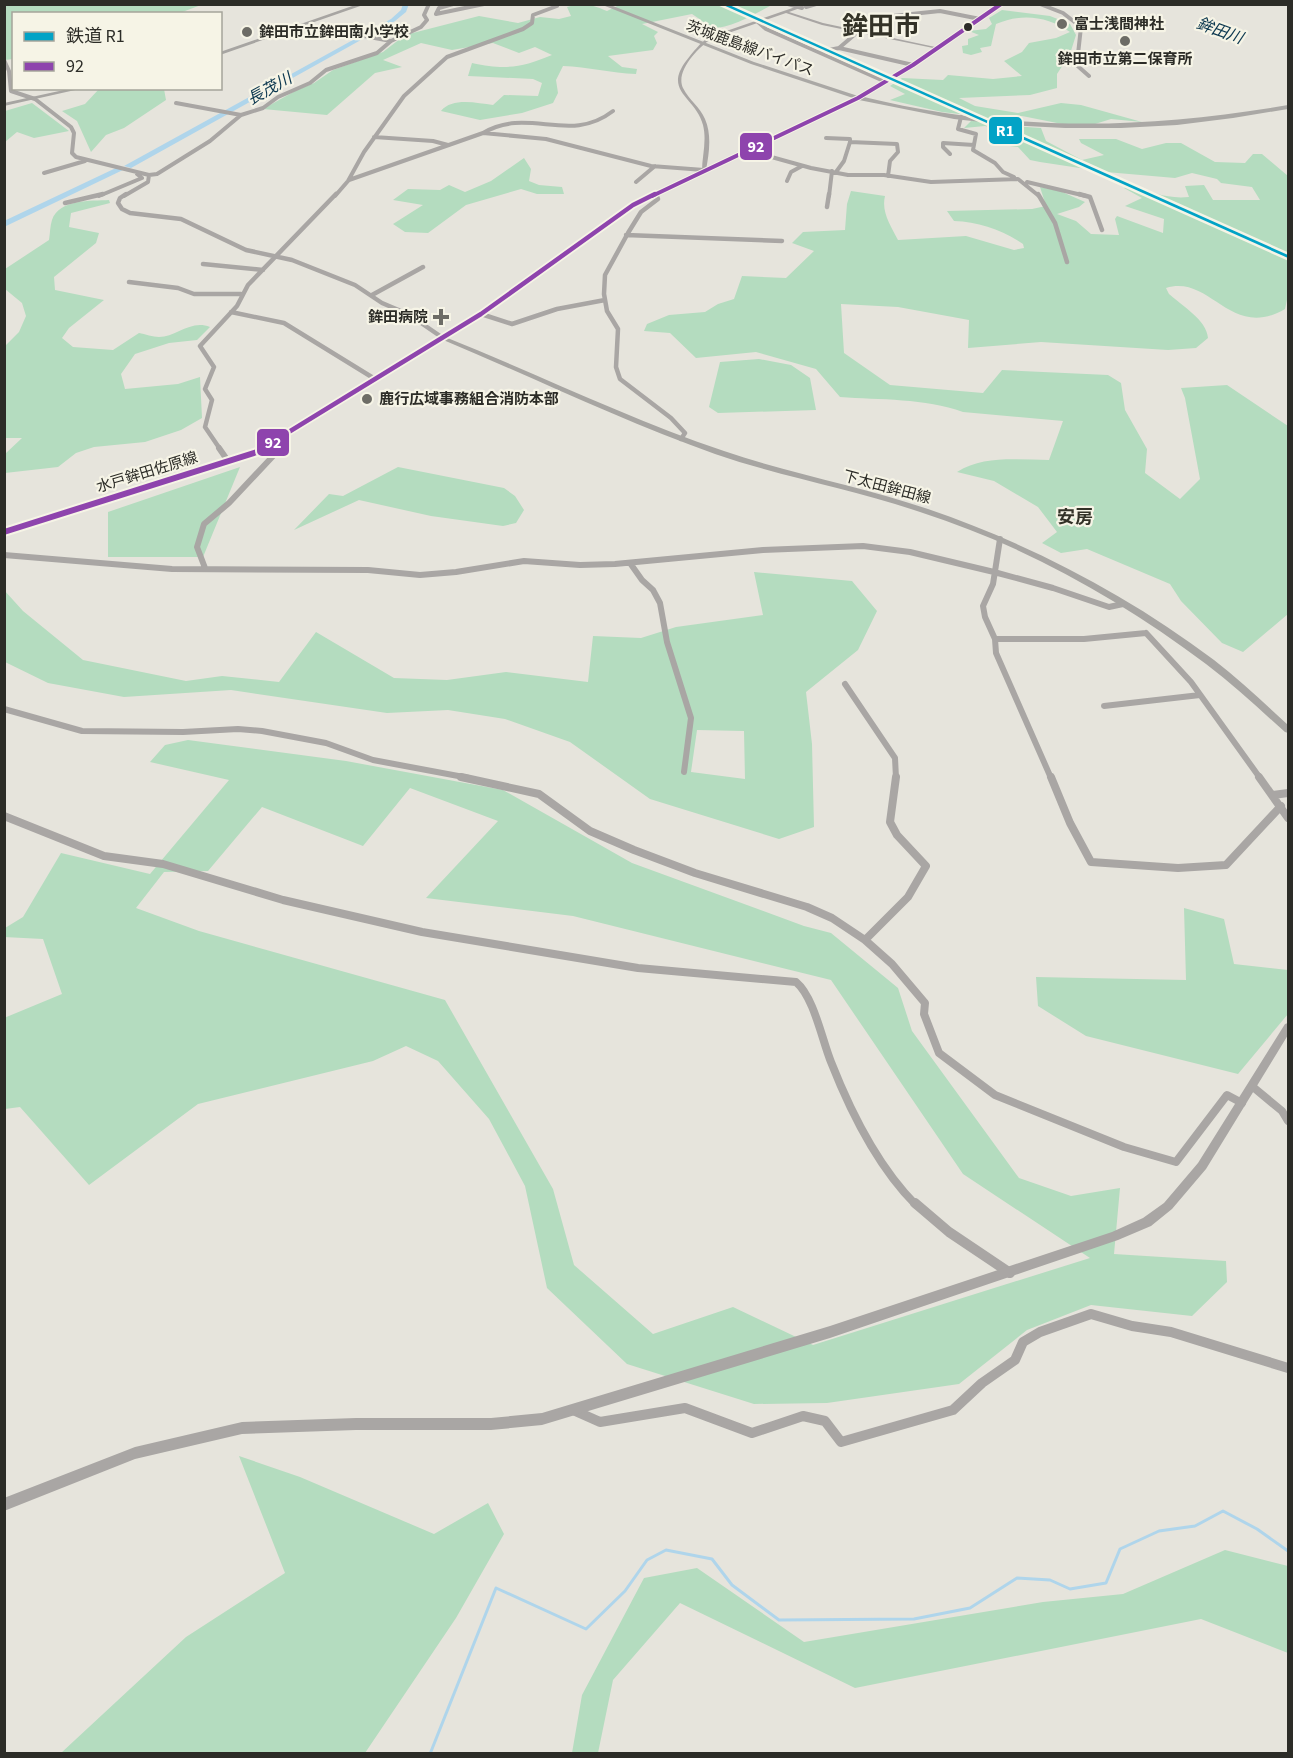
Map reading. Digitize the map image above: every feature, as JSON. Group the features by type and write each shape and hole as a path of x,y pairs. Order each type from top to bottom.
{"main road":[{"path":"222,53 291,32 364,4"},
{"name":"茨城鹿島線バイパス","path":"602,4 811,84 858,98 938,114 996,122 1067,126 1170,125 1288,108"},
{"name":"水戸鉾田佐原線","path":"4,532 257,452 481,314 613,217 656,193 858,98 913,65 1001,4"},
{"path":"4,105 74,90"},
{"name":"下太田鉾田線","path":"444,338 681,439 798,477 920,509 1036,555 1153,622 1211,663 1288,730"}],"street":[{"path":"4,60 10,67 11,91 36,99 71,127 74,133 72,153 76,158 149,175 172,166 191,151 210,141 241,115 263,108 278,97 310,83 326,70 377,53 392,41 424,25 427,20 424,15 429,4"},
{"path":"453,4 439,8 436,14 484,4"},
{"path":"228,461 204,427 204,421 211,411 212,400 205,389 214,367 200,346 237,306 241,294 348,181 374,137 398,103 443,59 523,29 532,23 533,15 557,6 554,4"},
{"path":"788,4 806,7"},
{"path":"483,133 564,142 655,166 704,170 705,125 699,112 682,91 678,78 680,71 703,43 710,38 816,4"},
{"path":"1040,4 1067,15 1081,27 1078,54 1072,61 1089,76"},
{"path":"839,48 859,32 870,19 940,11 980,19"},
{"path":"788,13 822,24 938,48"},
{"path":"758,22 766,29 887,81"},
{"path":"364,36 392,41"},
{"path":"821,52 839,48 913,65"},
{"path":"176,103 241,115"},
{"path":"348,181 483,133 491,126 506,122 590,126 606,119 613,111"},
{"path":"961,117 958,129 976,134 974,150 995,163 997,169 1027,182 1090,197 1102,230"},
{"path":"871,143 872,136"},
{"path":"374,137 433,141 449,145"},
{"path":"826,138 850,139 850,142 897,144 898,152 890,161 888,176"},
{"path":"827,207 834,172 844,161 850,142"},
{"path":"950,154 943,143 974,145"},
{"path":"746,150 802,166 834,172 931,182 1018,179"},
{"path":"44,173 85,161"},
{"path":"636,182 655,166"},
{"path":"787,181 791,172 802,166"},
{"path":"65,203 99,196 142,178 133,171"},
{"path":"149,175 148,182 120,198 118,203 122,208 130,213 181,219 246,250 303,264 355,285 382,303 415,318 444,338"},
{"path":"1027,182 1046,206 1057,227 1067,262"},
{"path":"656,193 656,201 641,212 605,275 603,284 607,311 618,329 616,367 620,379 671,418 685,433 681,439"},
{"path":"627,235 686,240 782,241"},
{"path":"203,264 263,270"},
{"path":"372,295 423,267"},
{"path":"129,282 178,288 194,294 241,294"},
{"path":"481,314 512,324 557,309 605,300"},
{"path":"231,312 284,323 375,379"},
{"path":"205,568 197,547 204,524 229,503 274,455"},
{"path":"1000,539 993,584 983,606 985,617 995,639 996,653 1070,823 1091,862 1217,867 1226,864 1281,807"},
{"path":"4,555 172,569 368,570 420,574 529,561 589,565 630,563 763,550 847,545 910,552 1053,588 1109,607 1123,604"},
{"path":"630,563 642,580 653,590 660,603 667,642 691,718 684,772"},
{"path":"1153,622 1146,627 1146,633 1200,695 1288,818"},
{"path":"995,639 1084,639 1146,633"},
{"path":"845,684 895,758 897,773 890,822 897,835 926,867 909,895 865,940"},
{"path":"1104,706 1200,695"},
{"path":"4,709 82,731 183,732 238,729 262,731 326,743 373,760 520,788 539,794 590,831 634,850 738,888 807,908 832,918 865,940 892,964 925,1003 924,1014 939,1053 995,1095 1124,1147 1176,1162 1227,1095 1242,1103"},
{"path":"1273,795 1288,793"},
{"path":"4,816 104,856 163,864 283,900 422,932 638,968 796,982 805,991 825,1049 848,1099 895,1182 926,1214 1010,1273"},
{"path":"4,1505 135,1453 242,1428 356,1424 515,1423 543,1419 830,1332 1114,1236 1152,1218 1168,1206 1202,1166 1253,1087 1288,1027"},
{"path":"1253,1087 1282,1111 1288,1121"},
{"path":"571,1409 600,1422 685,1408 752,1433 803,1416 825,1421 841,1442 953,1410 982,1383 1015,1360 1023,1342 1040,1332 1091,1314 1132,1326 1171,1332 1288,1368"}],"green space":[{"path":"621,4 772,5 745,19 715,28 696,25 701,20 692,14 642,24 658,32 654,36 657,43 653,50 608,56 622,67 637,69 636,74 563,66 556,80 558,93 553,103 522,113 480,120 441,111 458,102 493,105 504,95 538,96 542,83 533,79 468,76 472,63 504,67 531,63 552,55 535,47 519,53 493,43 452,50 421,43 383,60 402,67 375,73 327,115 263,109 314,83 333,70 383,52 405,35 479,16 518,23 540,17 559,19 571,16 567,7 572,5 587,5 607,11"},
{"path":"5,5 201,5 182,12 12,12 12,59 5,60"},
{"path":"1002,10 1050,16 1070,24 1076,35 1070,54 1057,74 1057,88 1030,95 959,98 975,106 1018,113 1061,103 1081,105 1142,122 1111,119 1095,124 1067,125 1022,116 1006,119 1011,126 1041,128 1046,141 1082,160 1104,155 1081,143 1079,139 1116,139 1142,149 1166,143 1181,143 1215,162 1245,163 1253,154 1262,154 1288,176 1288,295 1285,309 1266,317 1250,317 1235,313 1196,290 1182,286 1166,288 1169,294 1198,319 1207,331 1208,338 1196,348 1168,350 1041,342 968,348 969,320 898,307 841,304 844,353 890,385 983,393 1002,370 1108,375 1121,383 1125,410 1147,449 1145,473 1180,499 1200,479 1185,398 1181,388 1227,385 1288,426 1288,614 1243,652 1222,643 1181,601 1170,584 1087,549 1061,553 1042,543 1057,532 1038,507 994,481 957,472 978,463 990,461 1049,460 1063,421 963,412 918,402 840,397 816,369 756,352 696,358 670,333 644,331 647,324 669,315 705,312 718,304 734,299 742,276 786,278 814,251 792,243 803,232 845,230 847,204 851,191 885,196 884,208 898,240 966,236 1014,250 1024,248 1023,244 990,228 954,221 947,211 1032,209 1046,206 1040,187 1060,191 1085,202 1079,207 1057,214 1076,221 1091,234 1119,235 1115,219 1117,216 1163,233 1164,219 1125,206 1142,198 1124,188 1132,183 1153,192 1174,197 1189,197 1185,186 1204,185 1213,200 1260,200 1252,187 1221,183 1217,179 1192,173 1175,178 1106,172 1030,160 1018,147 1002,145 1010,133 985,126 964,128 976,116 942,112 890,100 905,94 890,86 902,78 943,80 948,75 993,79 1022,76 1004,61 1022,52 1029,43 1056,38 1070,32 1053,22 1025,17 1015,18 996,24 991,46 980,48 982,52 971,55 963,53 962,46 968,45 968,39 979,35 969,31 986,29 992,24 989,18"},
{"path":"98,90 164,90 166,100 124,128 106,135 91,152 77,121 62,111 85,104"},
{"path":"32,103 69,131 34,138 17,132 5,142 5,111"},
{"path":"524,158 531,169 529,181 539,185 562,187 564,194 537,194 521,189 466,205 428,233 405,232 393,224 423,205 393,200 408,189 440,190 449,185 465,192 491,181"},
{"path":"109,200 110,203 71,213 69,227 99,233 96,243 54,277 55,290 104,300 69,328 62,338 73,347 113,350 139,333 159,337 196,325 210,327 197,340 169,343 135,354 121,374 125,389 178,384 200,377 202,418 181,430 145,442 94,447 76,453 58,467 5,473 5,454 22,438 5,438 5,346 19,332 26,316 22,303 5,289 5,269 49,240 52,220 61,208 76,202"},
{"path":"759,359 791,365 810,378 816,410 718,413 709,407 720,362"},
{"path":"240,467 203,557 108,557 108,512"},
{"path":"398,467 504,488 515,496 524,510 516,523 503,526 431,516 359,500 294,530 329,494 343,496"},
{"path":"754,572 852,581 877,611 858,650 806,692 812,744 814,827 779,839 650,799 570,742 505,719 448,710 387,713 231,690 124,697 48,683 5,662 4,590 23,611 83,660 186,681 222,676 279,682 316,632 394,678 447,680 506,672 588,682 593,636 641,638 676,627 763,615","holes":["697,730 744,731 745,779 691,772"]},
{"path":"188,740 346,761 503,790 632,863 804,926 831,933 898,988 912,1031 1019,1178 1071,1196 1120,1188 1114,1254 1226,1261 1227,1282 1192,1316 1091,1305 1027,1330 959,1384 827,1403 754,1404 627,1364 547,1288 525,1186 489,1119 438,1061 406,1046 373,1061 198,1104 89,1185 20,1107 5,1109 4,1018 62,994 43,939 4,937 5,928 23,917 61,853 150,874 229,780 150,762 165,745","holes":["410,788 498,821 426,898 573,916 831,980 963,1174 1090,1258 813,1345 733,1307 653,1334 574,1265 553,1189 445,1000 199,931 136,908 164,872 208,871 262,807 363,846"]},
{"path":"1184,908 1224,919 1234,964 1288,970 1288,1014 1238,1074 1086,1036 1038,1006 1036,977 1186,980"},
{"path":"239,1456 300,1477 434,1534 488,1503 504,1534 456,1618 365,1753 61,1753 186,1637 285,1573"},
{"path":"1225,1550 1288,1566 1288,1653 1201,1619 855,1688 680,1603 613,1680 598,1753 572,1753 582,1695 644,1578 697,1568 804,1642 1043,1602 1123,1594"}],"waterway":[{"name":"長茂川","path":"128,166 393,20 404,11 406,4"},
{"name":"長茂川","path":"4,225 121,169"},
{"path":"430,1754 496,1588 586,1629 625,1591 647,1560 666,1550 712,1559 732,1585 779,1620 914,1619 970,1608 1017,1578 1050,1580 1070,1589 1106,1583 1120,1549 1159,1531 1195,1526 1223,1511 1257,1529 1288,1551"}],"rail line":[{"name":"R1","path":"723,4 1288,257"}],"transit line":[{"name":"92","path":"4,532 257,452 481,314 633,205 858,98 913,65 1001,4"}],"place":[{"name":"富士浅間神社","path":"1062,24"},
{"name":"鉾田市立鉾田南小学校","path":"247,32"},
{"name":"鉾田市立第二保育所","path":"1125,41"},
{"name":"鉾田病院","path":"441,317"},
{"name":"鹿行広域事務組合消防本部","path":"367,399"}],"district":[{"name":"鉾田市","path":"881,26"},
{"name":"安房","path":"1075,517"}],"water label":[{"name":"鉾田川","path":"1220,30"}]}
